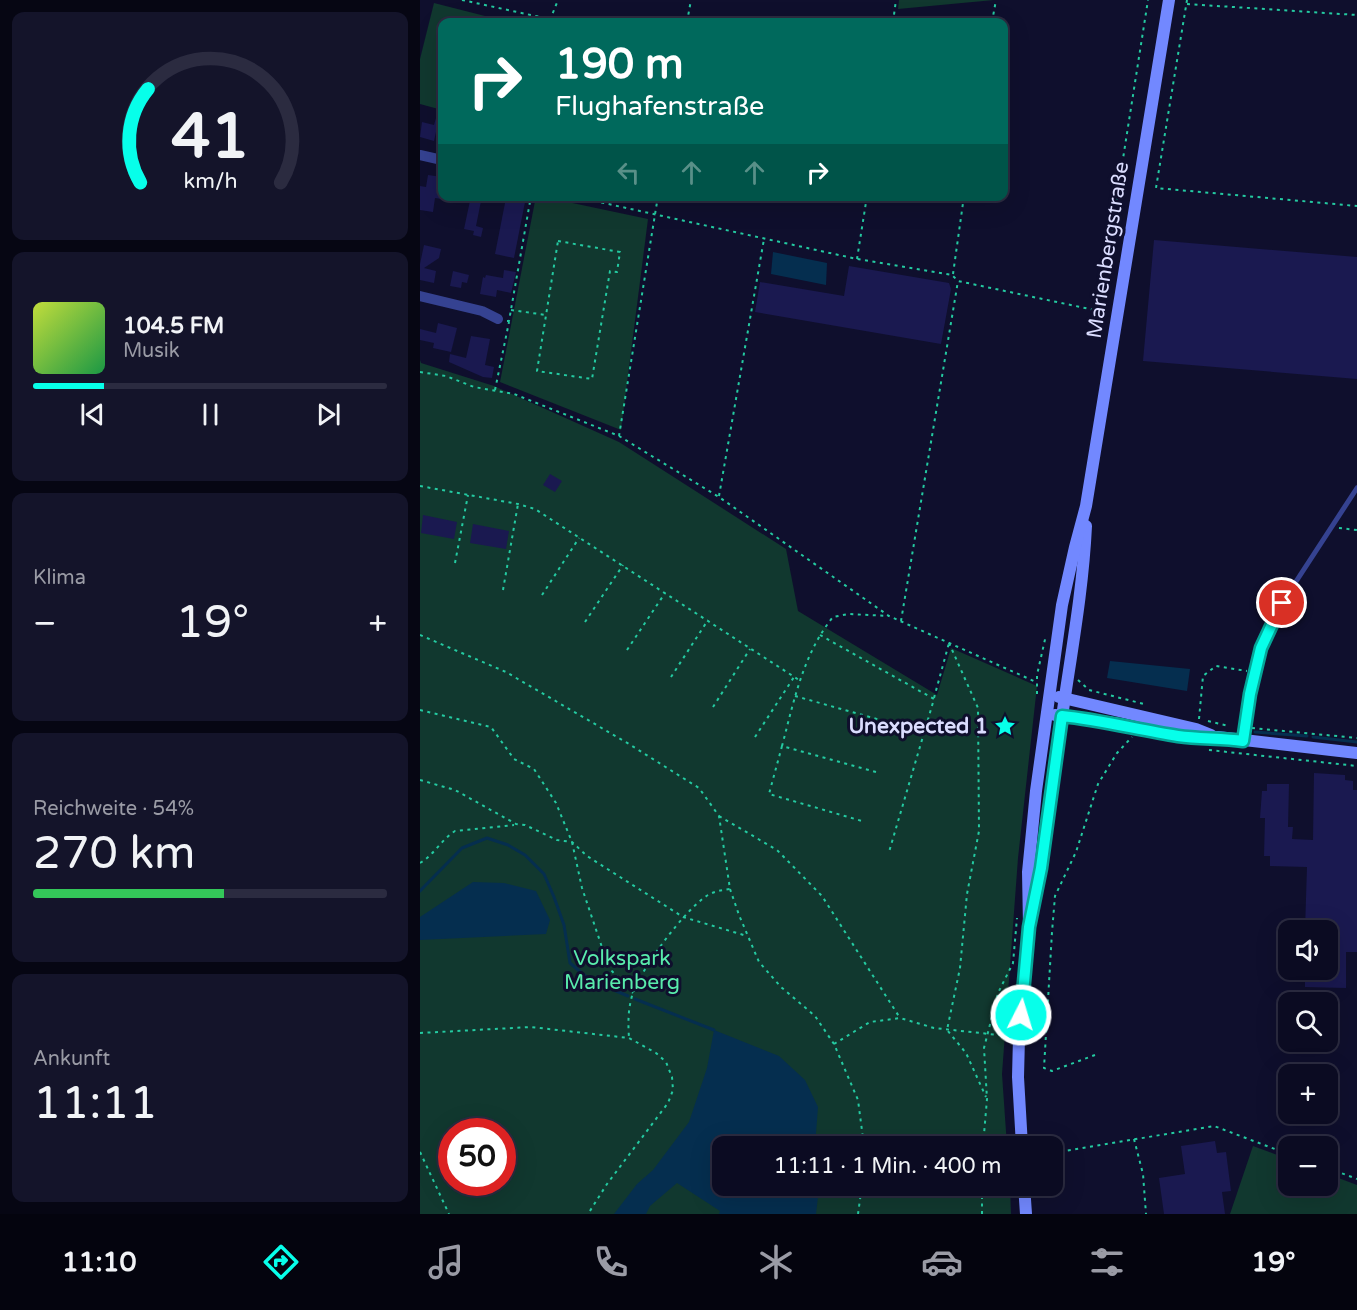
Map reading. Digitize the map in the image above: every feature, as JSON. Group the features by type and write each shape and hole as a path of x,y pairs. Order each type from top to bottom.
{"main road":[{"name":"Marienbergstraße","path":"1021,1136 1018,1077 1019,1037 1029,927 1029,855 1047,714 1043,696 1051,685 1062,606 1086,506 1168,0"},
{"name":"Marienbergstraße","path":"1029,927 1041,868 1065,698 1084,549 1086,506"},
{"path":"1043,696 1065,698 1196,729 1218,738"},
{"path":"1047,714 1195,738 1218,738 1357,753"},
{"path":"1025,1196 1026,1214"}],"street":[{"path":"420,155 438,159"},
{"path":"420,296 482,311 504,320"}],"lane":[{"path":"1243,741 1261,648 1282,603 1357,488"}],"path":[{"path":"462,0 541,18"},
{"path":"551,18 558,0"},
{"path":"688,18 691,0"},
{"path":"894,18 896,0"},
{"path":"993,18 996,0"},
{"path":"594,201 857,259 952,275 958,281 1099,311 1148,0"},
{"path":"1357,15 1187,2 1156,188 1357,206"},
{"path":"495,390 504,320 512,309 530,201"},
{"path":"619,436 657,201"},
{"path":"857,259 866,201"},
{"path":"952,275 963,201"},
{"path":"719,497 764,239"},
{"path":"558,241 620,252 617,272 610,271 592,379 537,371 546,315 558,241"},
{"path":"901,621 958,281"},
{"path":"512,309 546,315"},
{"path":"420,372 446,376 474,387 514,394 619,436 719,497 889,616 1038,682 1051,685"},
{"path":"420,486 535,509 799,680"},
{"path":"455,563 468,495"},
{"path":"503,590 518,504"},
{"path":"1331,527 1357,530"},
{"path":"542,595 580,537"},
{"path":"585,622 623,565"},
{"path":"627,651 665,593"},
{"path":"862,821 769,794 799,680 820,635 833,617 848,614 889,616"},
{"path":"671,677 708,620"},
{"path":"420,635 506,672 628,744 699,788 719,816 777,850 822,896 900,1018"},
{"path":"820,635 934,699"},
{"path":"890,852 949,643"},
{"path":"947,1030 960,968 967,894 979,831 978,708 949,643"},
{"path":"713,707 750,648"},
{"path":"1256,672 1216,666 1203,676 1199,718 1231,727 1357,738"},
{"path":"1037,675 1043,696"},
{"path":"755,737 794,677"},
{"path":"1077,680 1089,690 1144,704"},
{"path":"795,696 891,723"},
{"path":"420,710 491,727 514,759 534,769 556,803 572,842 582,888 609,968 633,993"},
{"path":"1095,1055 1052,1071 1044,1068 1055,896 1076,852 1098,784 1117,753 1141,729"},
{"path":"782,746 876,772"},
{"path":"420,780 455,790 516,824"},
{"path":"719,816 730,889 747,936 759,962 771,977 814,1016 834,1044 858,1100 863,1136"},
{"path":"420,863 429,858 454,831 525,825 557,840 572,842 586,856 683,917 747,936"},
{"path":"629,1038 627,1020 633,993 660,947 683,917 706,896 730,889"},
{"path":"984,1136 987,1099 984,1048 986,1034 998,993 1013,963 1017,918"},
{"path":"834,1044 870,1022 900,1018 934,1028 1019,1037"},
{"path":"420,1034 531,1027 629,1038 656,1053 666,1062 672,1077 673,1090 668,1103 607,1184 588,1214"},
{"path":"947,1030 966,1053 987,1099"},
{"path":"1063,1151 1214,1126 1278,1150"},
{"path":"1134,1139 1143,1174 1146,1214"},
{"path":"420,1152 447,1207 447,1214"},
{"path":"1338,1172 1357,1179"},
{"path":"858,1214 860,1196"},
{"path":"982,1196 982,1214"}],"green space":[{"path":"899,0 994,0 898,9"},
{"path":"434,3 485,16 484,18 438,18 438,109 420,104 420,59"},
{"path":"535,201 563,201 648,219 621,430 500,382"},
{"name":"Volkspark Marienberg","path":"420,360 421,363 494,386 619,442 786,549 798,611 937,695 951,648 1037,686 1018,858 1002,1074 1006,1136 712,1136 712,1196 1010,1196 1011,1214 420,1214"},
{"path":"1253,1146 1278,1155 1278,1196 1338,1196 1338,1178 1357,1185 1357,1214 1230,1214"}],"water":[{"path":"773,252 827,263 826,285 771,274"},
{"path":"1110,661 1190,669 1187,691 1107,678"},
{"path":"473,882 504,883 536,891 550,920 546,934 420,940 420,917"},
{"path":"714,1030 779,1056 805,1080 818,1107 816,1136 712,1136 712,1196 818,1196 816,1214 719,1214 720,1211 677,1183 650,1206 646,1214 614,1214 637,1184 653,1170 689,1122 707,1068"}],"building":[{"path":"438,111 438,132 436,132 434,141 420,137 422,122 434,125"},
{"path":"428,175 438,176 438,198 435,198 433,212 420,210 420,186 426,187"},
{"path":"470,201 481,201 476,226 483,228 481,237 473,235 474,231 464,229"},
{"path":"505,201 525,202 514,258 495,254"},
{"path":"1154,240 1357,257 1357,379 1143,361"},
{"path":"424,245 441,249 439,258 424,268 436,271 434,283 420,280 420,264"},
{"path":"849,266 949,283 951,289 941,344 755,312 760,282 844,296"},
{"path":"504,270 516,272 511,293 497,290 496,297 480,294 483,277 485,278 486,275 503,278"},
{"path":"453,271 469,275 467,283 462,282 461,288 450,286"},
{"path":"438,323 457,328 451,352 433,348 434,343 420,340 420,329 436,333"},
{"path":"471,336 490,339 485,365 494,367 492,378 483,377 449,362 450,354 466,358"},
{"path":"550,474 562,481 555,492 543,485"},
{"path":"423,515 457,522 454,539 421,533"},
{"path":"473,524 509,531 506,549 470,543"},
{"path":"1314,773 1345,775 1345,780 1353,781 1353,790 1357,790 1357,952 1346,952 1346,988 1305,987 1305,980 1338,980 1338,920 1305,920 1307,867 1270,866 1270,856 1264,856 1265,818 1260,818 1262,791 1267,791 1267,784 1289,784 1288,827 1293,827 1292,839 1313,840"},
{"path":"1215,1141 1217,1153 1226,1152 1231,1191 1222,1192 1225,1214 1164,1214 1159,1178 1185,1174 1181,1146"}],"waterway":[{"path":"1255,732 1307,736"},
{"path":"1313,737 1357,742"},
{"path":"420,891 462,848 487,838 508,845 525,855 544,874 564,925 570,963 590,980 628,996"},
{"path":"635,999 714,1030"}],"place":[{"name":"Unexpected 1","path":"1005,726"}],"route":[{"path":"1021,1015 1029,927 1041,868 1062,716 1195,738 1243,741 1252,682 1261,648 1282,603"}]}
